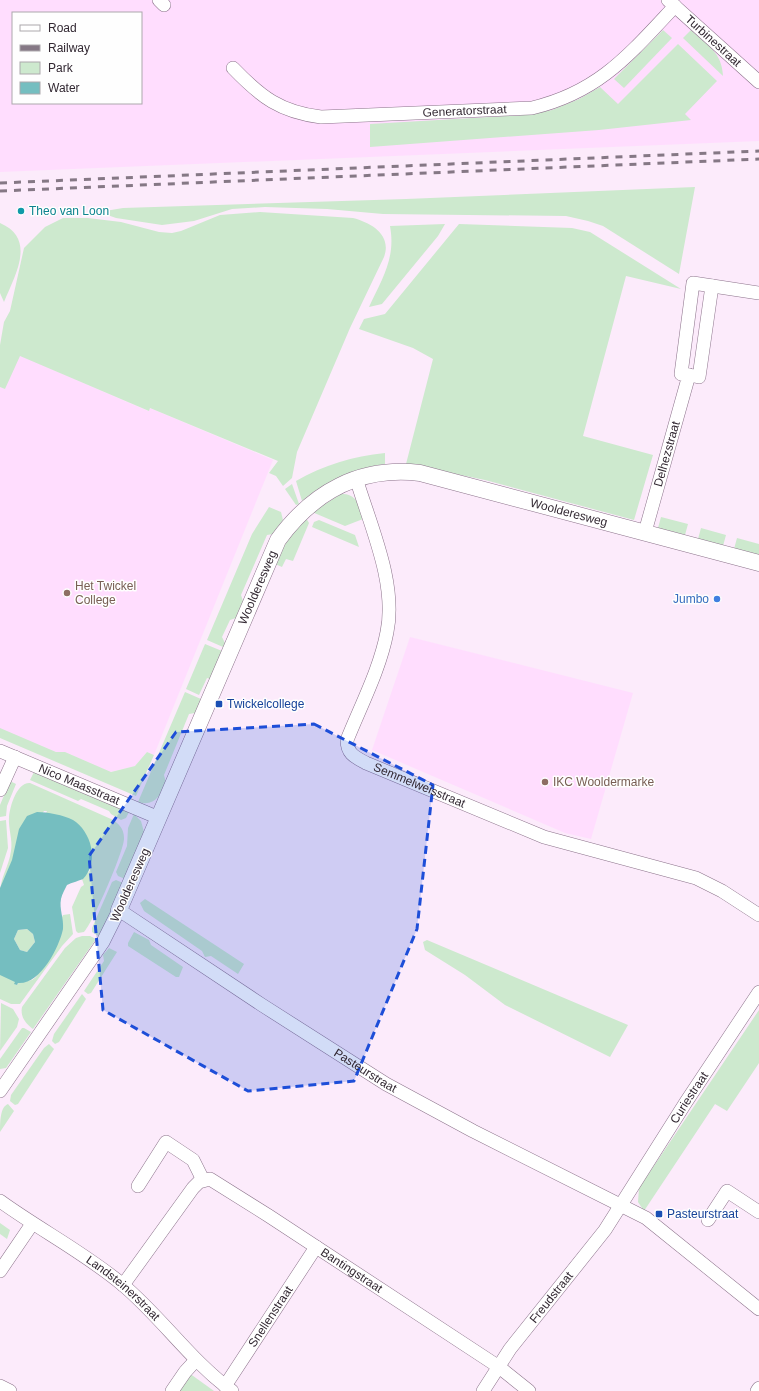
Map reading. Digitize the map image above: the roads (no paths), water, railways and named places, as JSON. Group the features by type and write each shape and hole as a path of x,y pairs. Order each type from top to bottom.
{"street":[{"name":"Generatorstraat","path":"233,68 256,90 273,103 292,112 305,115 321,117 532,108 552,103 568,96 607,74 625,59 671,3"},
{"name":"Turbinestraat","path":"671,3 759,82"},
{"path":"712,286 699,377 681,374 694,283 759,293"},
{"name":"Delhezstraat","path":"645,532 689,375"},
{"name":"Woolderesweg","path":"0,1091 103,942 119,910 278,540 291,522 322,495 356,478 389,473 420,473 759,563"},
{"name":"Semmelweisstraat","path":"356,478 384,568 388,590 388,610 387,633 380,658 347,740 347,748 350,753 366,762 531,832 696,878 722,891 759,915"},
{"name":"Nico Maasstraat","path":"0,751 159,818"},
{"path":"0,790 14,756"},
{"name":"Pasteurstraat","path":"119,910 262,1005 386,1084 473,1131 646,1218 759,1309"},
{"name":"Curiestraat","path":"621,1205 759,992"},
{"path":"123,1285 193,1188 203,1180 193,1160 166,1142 138,1186"},
{"name":"Bantingstraat","path":"203,1180 216,1182 499,1366 529,1391"},
{"path":"708,1220 727,1191 759,1212"},
{"name":"Landsteinerstraat","path":"0,1201 123,1285 146,1306 196,1360 229,1388"},
{"name":"Freudstraat","path":"483,1391 510,1349 605,1230 621,1205"},
{"path":"0,1271 32,1224"},
{"name":"Snellenstraat","path":"229,1388 316,1247"},
{"path":"172,1391 185,1372 196,1360"},
{"path":"0,1386 10,1391"}],"water":[{"path":"41,812 60,815 73,820 85,831 89,839 92,856 88,872 83,879 67,885 62,895 61,906 63,929 53,955 41,972 34,978 26,982 18,983 17,985 14,984 15,982 0,975 0,888 12,860 19,829 27,816","holes":["27,929 33,934 35,942 27,952 20,950 14,939 18,930"]}],"railway":[{"path":"0,183 759,151"},
{"path":"0,191 759,159"}],"place":[{"name":"Theo van Loon","path":"21,211"},
{"name":"Het Twickel College","path":"67,593"},
{"name":"Jumbo","path":"717,599"},
{"name":"Twickelcollege","path":"219,704"},
{"name":"IKC Wooldermarke","path":"545,782"},
{"name":"Pasteurstraat","path":"659,1214"}]}
